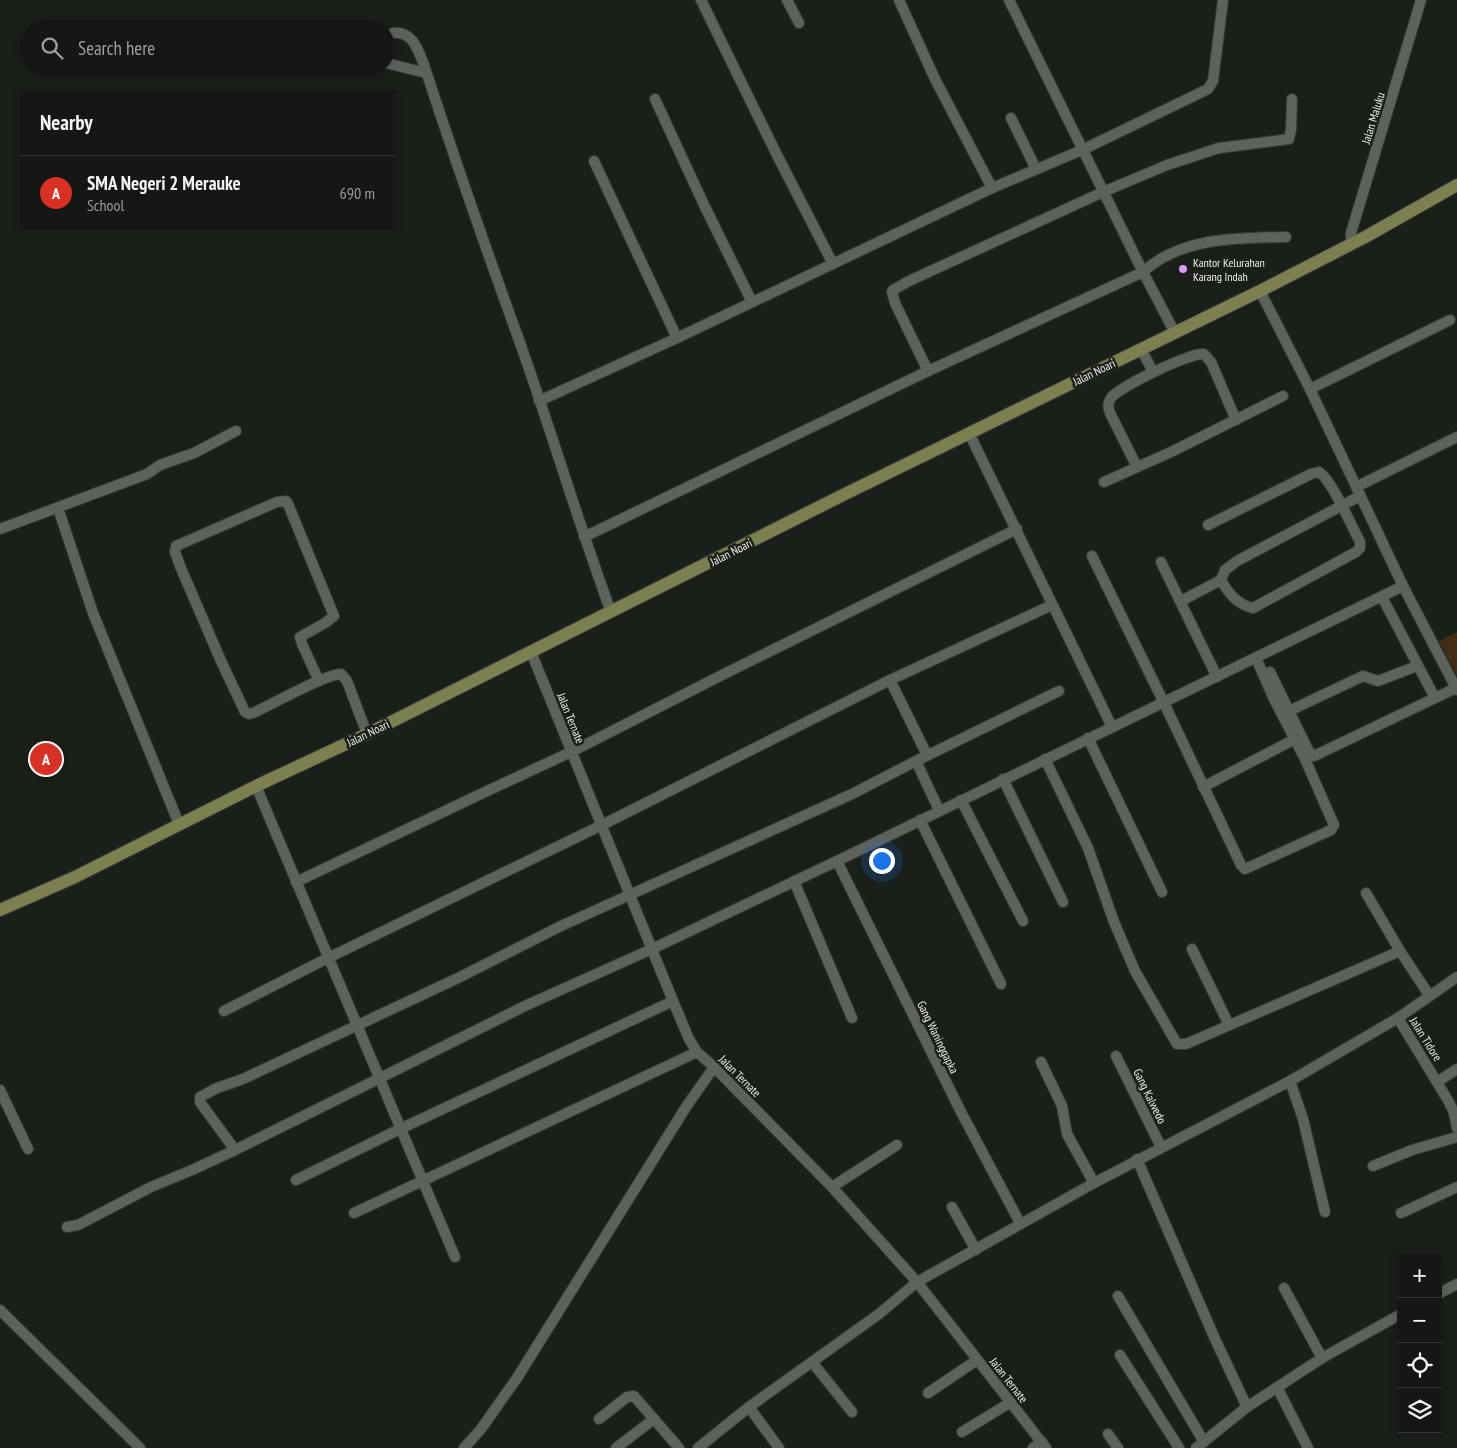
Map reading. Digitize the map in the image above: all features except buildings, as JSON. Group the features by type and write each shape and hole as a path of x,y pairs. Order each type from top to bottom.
{"street":[{"path":"701,0 833,264"},
{"path":"787,0 799,22"},
{"path":"898,0 935,79 992,188"},
{"path":"1009,0 1082,150 1175,332"},
{"path":"539,401 677,338 992,188 1082,150 1208,89 1214,77 1223,0"},
{"name":"Jalan Maluku","path":"1351,244 1351,233 1421,0"},
{"path":"395,33 403,33 413,41 426,73 611,612"},
{"path":"395,66 426,73"},
{"path":"655,99 752,302"},
{"path":"928,371 895,303 892,292 894,290 918,277 1103,192 1167,165 1219,148 1288,138 1291,130 1292,99"},
{"path":"1011,118 1036,169"},
{"path":"594,161 677,338"},
{"name":"Jalan Noari","path":"0,910 75,877 256,786 367,734 969,433 1260,291 1351,244 1457,185"},
{"path":"584,537 928,371 1143,272 1152,263 1163,257 1212,241 1286,237"},
{"path":"1259,657 1309,752 1314,756 1455,689 1358,492 1310,389 1260,291"},
{"path":"1310,389 1450,320"},
{"path":"1141,349 1153,372"},
{"path":"1136,467 1110,413 1109,403 1113,396 1153,372 1196,355 1204,354 1211,362 1236,420"},
{"path":"1104,482 1171,452 1283,396"},
{"path":"0,529 147,474 160,465 194,453 236,431"},
{"path":"969,433 1112,727"},
{"path":"1181,601 1221,580 1225,570 1237,561 1341,505 1358,492 1457,437"},
{"path":"1208,526 1317,472 1325,476 1361,545 1356,552 1253,608 1238,602 1221,580"},
{"path":"319,681 300,637 334,616 286,501 278,502 176,546 175,552 180,566 245,712 253,713 319,681 338,674 343,675 347,681 367,734"},
{"path":"58,508 93,613 179,824"},
{"path":"296,882 571,752 1017,529"},
{"path":"1092,556 1164,703 1202,787 1244,869 1334,828 1259,657"},
{"path":"1161,562 1217,676"},
{"path":"67,1227 78,1225 151,1187 235,1150 527,1005 652,949 837,861 1404,586"},
{"path":"1382,597 1417,666 1437,696"},
{"path":"224,1011 328,958 602,825 890,680 1052,605"},
{"name":"Jalan Ternate","path":"531,652 673,1001 689,1039 697,1052 832,1186 917,1282 1011,1402 1041,1446"},
{"path":"1288,711 1363,676 1378,681 1417,666"},
{"path":"890,680 927,755"},
{"path":"235,1150 208,1115 200,1102 200,1097 217,1088 244,1080 356,1024 630,894 852,794 916,760 1059,691"},
{"path":"1088,738 1162,892"},
{"path":"1202,787 1295,739"},
{"path":"1046,759 1088,848 1114,922 1135,971 1177,1044 1180,1045 1229,1025 1400,952"},
{"path":"916,760 939,810"},
{"path":"1003,779 1063,902"},
{"path":"256,786 455,1257"},
{"path":"961,800 1023,921"},
{"path":"920,820 1001,984"},
{"name":"Gang Waninggapka","path":"837,861 961,1112 1020,1223"},
{"path":"794,881 852,1018"},
{"path":"1366,893 1400,952 1429,995"},
{"path":"1192,949 1229,1025"},
{"path":"698,1448 749,1407 879,1314 917,1282 1137,1159 1290,1081 1398,1018 1429,995 1457,978"},
{"path":"296,1180 673,1001"},
{"name":"Jalan Tidore","path":"1398,1018 1452,1109 1457,1128"},
{"path":"354,1213 424,1182 697,1052"},
{"name":"Gang Kalwedo","path":"1116,1056 1161,1147"},
{"path":"1041,1062 1062,1106 1067,1134 1094,1183"},
{"path":"464,1448 481,1429 517,1378 686,1107 714,1067"},
{"path":"1437,1082 1457,1069"},
{"path":"1290,1081 1303,1119 1325,1212"},
{"path":"0,1090 28,1149"},
{"path":"1373,1166 1412,1150 1457,1137"},
{"path":"832,1186 897,1145"},
{"path":"1137,1159 1215,1339 1247,1406"},
{"path":"1401,1213 1457,1187"},
{"path":"952,1207 976,1250"},
{"path":"1442,1292 1457,1284"},
{"path":"1284,1288 1322,1358"},
{"path":"1118,1296 1200,1445 1247,1406 1322,1358 1397,1316"},
{"path":"0,1310 140,1448"},
{"path":"1120,1354 1179,1448"},
{"path":"928,1393 977,1360"},
{"path":"812,1362 852,1412"},
{"path":"1277,1387 1308,1448"},
{"path":"599,1419 627,1397 632,1396 636,1398 679,1448"},
{"path":"962,1432 1011,1402"},
{"path":"749,1407 779,1448"},
{"path":"616,1448 654,1419"},
{"path":"1108,1434 1118,1448"}],"shaded area":[{"path":"1457,632 1457,676 1439,641"}],"place":[{"name":"Kantor Kelurahan Karang Indah","path":"1183,269"},
{"name":"SMA Negeri 2 Merauke","path":"46,759"}]}
